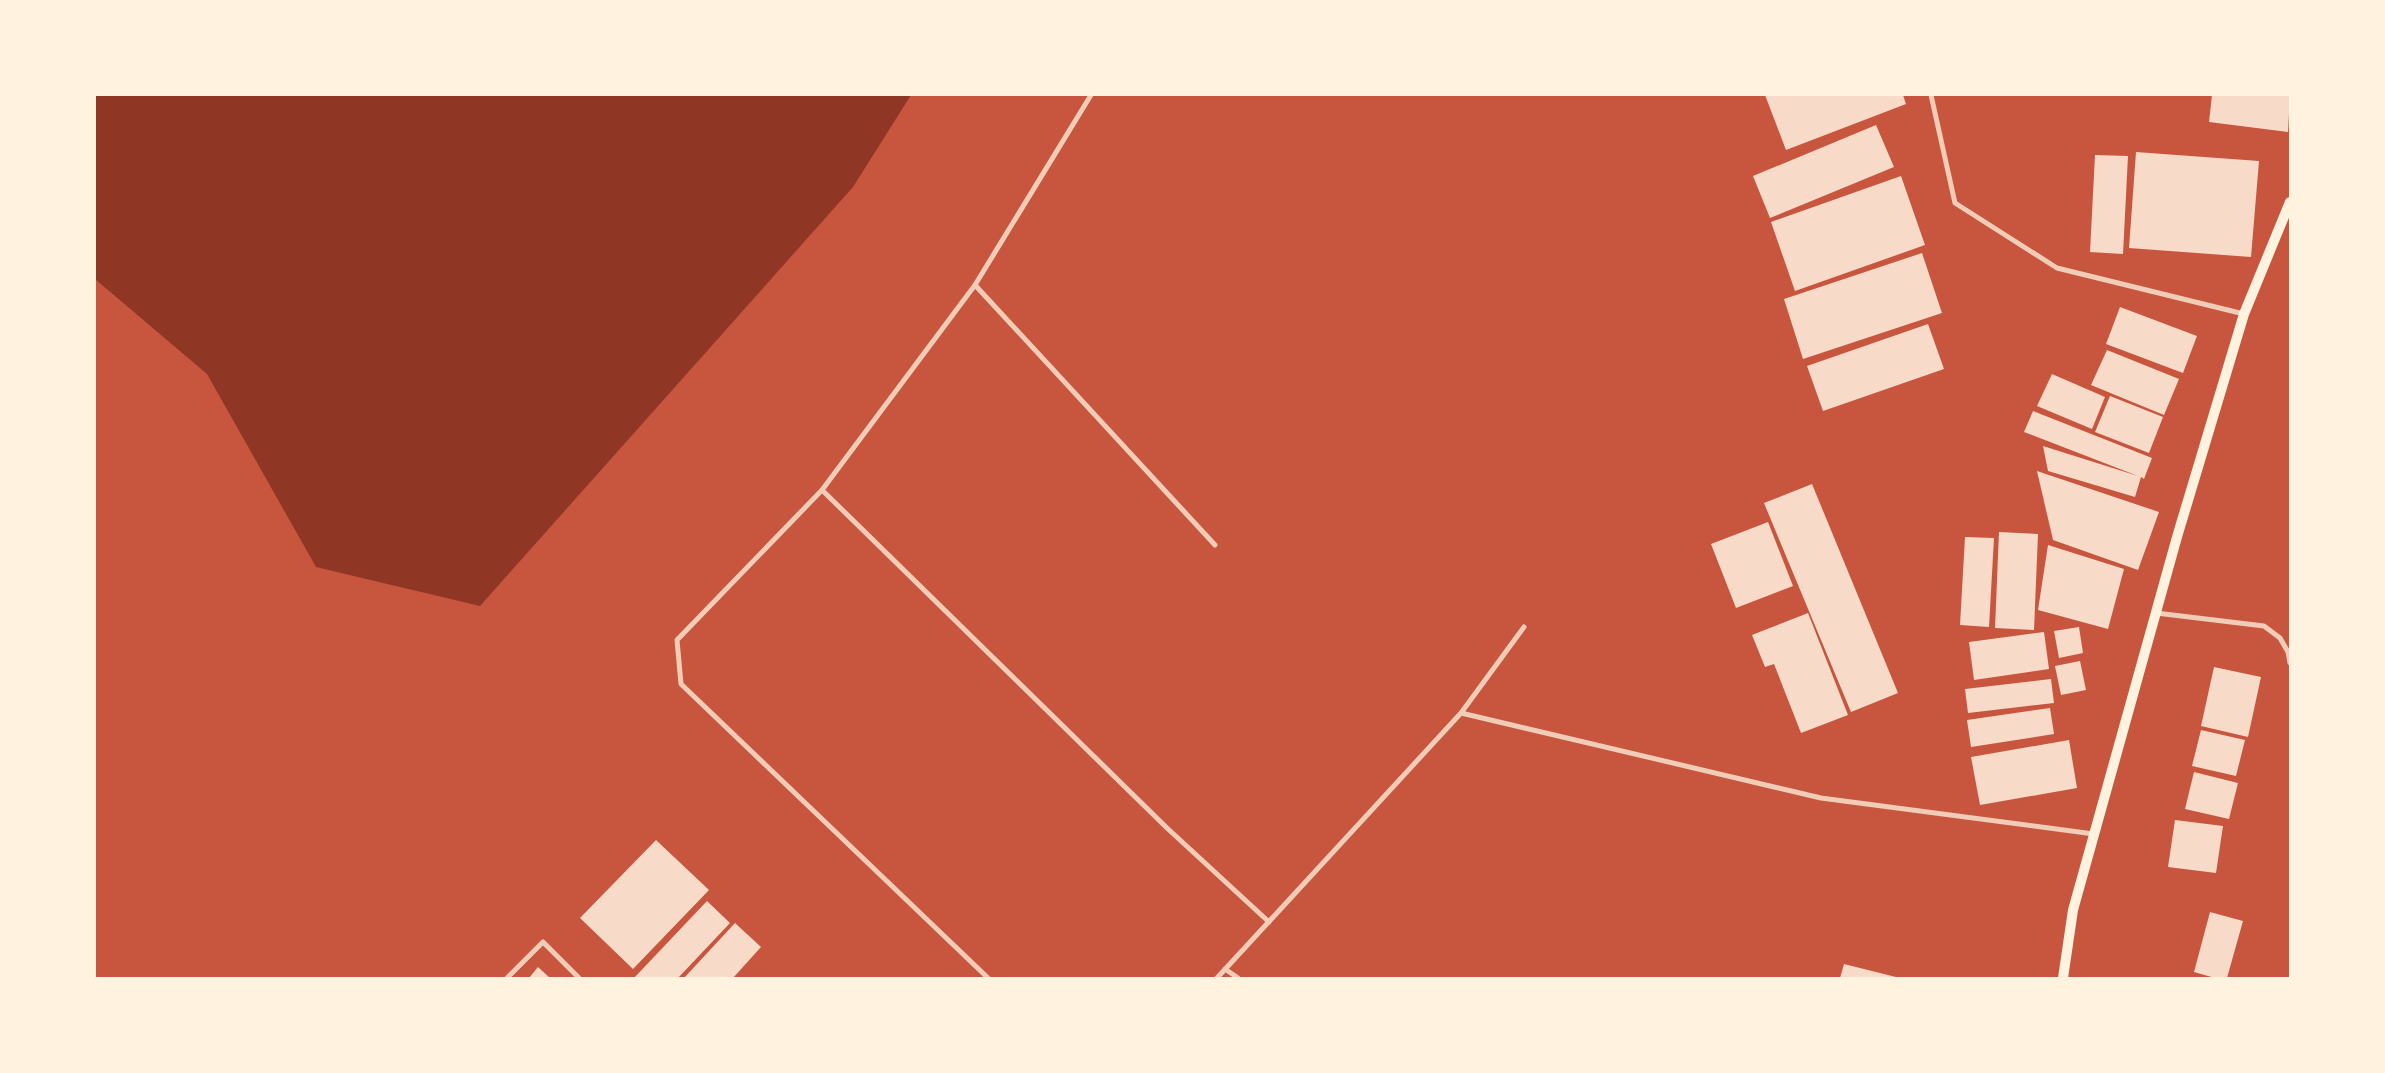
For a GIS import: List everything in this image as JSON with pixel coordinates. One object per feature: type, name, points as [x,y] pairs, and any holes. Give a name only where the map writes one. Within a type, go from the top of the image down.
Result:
[{"type":"main road","points":[[2063,978],[2073,910],[2156,613],[2244,314],[2290,202]]},
{"type":"street","points":[[988,978],[681,684],[677,640],[822,490],[974,285],[1091,95]]},
{"type":"street","points":[[1931,95],[1955,203],[2056,268],[2244,314]]},
{"type":"street","points":[[974,285],[1215,545]]},
{"type":"street","points":[[822,490],[1167,828],[1269,922]]},
{"type":"street","points":[[2156,613],[2264,626],[2280,638],[2288,652],[2290,663]]},
{"type":"street","points":[[1217,978],[1461,713],[1524,628]]},
{"type":"street","points":[[1461,713],[1821,798],[2094,834]]},
{"type":"street","points":[[507,978],[543,942],[580,978]]},
{"type":"street","points":[[1225,969],[1238,978]]},
{"type":"shaded area","points":[[95,95],[911,95],[853,187],[480,606],[316,567],[207,374],[95,279]]},
{"type":"building","points":[[1765,95],[1903,95],[1906,104],[1786,150]]},
{"type":"building","points":[[2212,95],[2290,95],[2288,132],[2209,122]]},
{"type":"building","points":[[1876,125],[1894,167],[1770,218],[1753,176]]},
{"type":"building","points":[[2136,152],[2259,161],[2251,257],[2129,248]]},
{"type":"building","points":[[2095,155],[2128,156],[2123,254],[2090,252]]},
{"type":"building","points":[[1901,176],[1925,245],[1795,291],[1771,222]]},
{"type":"building","points":[[1922,253],[1942,313],[1803,359],[1784,299]]},
{"type":"building","points":[[2120,307],[2197,336],[2183,373],[2106,344]]},
{"type":"building","points":[[1928,324],[1944,369],[1823,411],[1807,366]]},
{"type":"building","points":[[2107,350],[2179,379],[2164,415],[2091,385]]},
{"type":"building","points":[[2052,374],[2105,397],[2092,429],[2037,406]]},
{"type":"building","points":[[2110,396],[2163,417],[2149,453],[2095,432]]},
{"type":"building","points":[[2033,411],[2152,458],[2144,479],[2141,477],[2135,497],[2048,471],[2043,446],[2138,476],[2024,432]]},
{"type":"building","points":[[2037,471],[2159,512],[2138,570],[2053,540]]},
{"type":"building","points":[[1812,484],[1898,693],[1851,712],[1764,503]]},
{"type":"building","points":[[1768,522],[1793,586],[1736,608],[1711,544]]},
{"type":"building","points":[[1999,532],[2038,534],[2034,630],[1995,628]]},
{"type":"building","points":[[1965,537],[1994,538],[1989,627],[1960,625]]},
{"type":"building","points":[[2048,545],[2124,569],[2108,629],[2038,610]]},
{"type":"building","points":[[1808,613],[1848,715],[1801,733],[1774,664],[1765,667],[1752,635]]},
{"type":"building","points":[[2079,627],[2083,653],[2059,658],[2054,631]]},
{"type":"building","points":[[2044,632],[2049,669],[1974,680],[1969,642]]},
{"type":"building","points":[[2080,661],[2086,690],[2061,695],[2055,666]]},
{"type":"building","points":[[2214,667],[2261,677],[2248,737],[2201,726]]},
{"type":"building","points":[[2051,679],[2054,703],[1968,713],[1965,689]]},
{"type":"building","points":[[2050,708],[2054,734],[1971,747],[1967,720]]},
{"type":"building","points":[[2201,730],[2245,740],[2236,776],[2192,766]]},
{"type":"building","points":[[2069,740],[2077,788],[1980,805],[1971,757]]},
{"type":"building","points":[[2194,772],[2238,783],[2229,819],[2185,809]]},
{"type":"building","points":[[2175,820],[2223,826],[2216,873],[2168,867]]},
{"type":"building","points":[[656,840],[709,890],[633,969],[580,918]]},
{"type":"building","points":[[707,901],[730,923],[678,978],[634,978]]},
{"type":"building","points":[[2210,912],[2243,921],[2227,978],[2215,978],[2194,972]]},
{"type":"building","points":[[735,923],[761,947],[733,978],[684,978]]},
{"type":"building","points":[[1844,964],[1896,977],[1896,978],[1840,978]]},
{"type":"building","points":[[538,967],[550,978],[529,978]]}]
